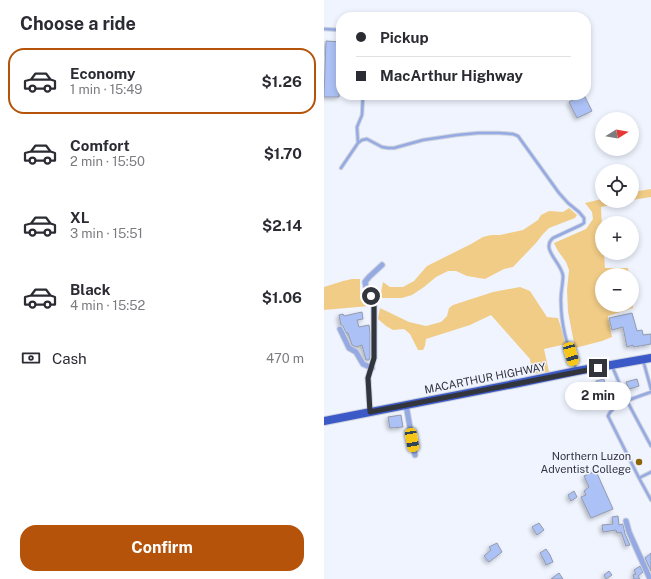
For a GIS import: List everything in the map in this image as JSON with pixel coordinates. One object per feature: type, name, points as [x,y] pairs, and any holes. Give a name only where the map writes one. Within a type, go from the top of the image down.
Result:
[{"type":"highway","name":"MACARTHUR HIGHWAY","points":[[324,421],[577,371],[647,359]]},
{"type":"street","points":[[370,412],[368,378],[374,358],[374,303],[365,282],[382,265]]},
{"type":"street","points":[[340,329],[349,348],[356,352],[363,364],[372,368]]},
{"type":"street","points":[[406,405],[415,455]]},
{"type":"street","points":[[626,521],[629,532],[650,579]]},
{"type":"lane","points":[[324,29],[336,30]]},
{"type":"lane","points":[[358,143],[357,127],[362,115],[363,100]]},
{"type":"lane","points":[[341,168],[358,143],[367,139],[382,147],[394,148],[423,140],[457,135],[498,133],[513,134],[518,136],[559,193],[584,218],[584,223],[582,225],[553,238],[549,241],[548,246],[562,273],[562,315],[568,346],[577,371]]},
{"type":"lane","points":[[647,359],[651,390],[627,401],[609,413],[608,416],[651,500]]},
{"type":"lane","points":[[612,365],[627,401],[651,446]]},
{"type":"lane","points":[[639,478],[651,472]]},
{"type":"shaded area","points":[[651,189],[651,197],[639,199],[639,191]]},
{"type":"shaded area","points":[[595,201],[595,208],[601,208],[601,216],[595,216],[595,260],[604,260],[605,268],[595,268],[595,312],[620,312],[608,316],[612,337],[575,348],[568,312],[567,290],[569,270],[566,262],[554,243],[586,229],[593,219],[592,212],[585,203]]},
{"type":"shaded area","points":[[569,208],[577,215],[575,218],[549,228],[513,267],[504,269],[485,279],[467,276],[456,271],[448,271],[436,277],[412,295],[402,298],[380,298],[383,282],[390,287],[403,287],[414,281],[427,266],[483,237],[523,230],[538,220],[541,215],[549,211],[563,212]]},
{"type":"shaded area","points":[[352,279],[360,279],[360,292],[369,306],[324,310],[324,287]]},
{"type":"shaded area","points":[[520,287],[530,291],[547,317],[558,318],[566,344],[544,349],[549,372],[532,374],[530,359],[491,315],[470,325],[426,339],[423,350],[418,350],[410,334],[404,329],[393,330],[378,319],[380,308],[409,322],[426,326],[441,322],[447,316],[449,308],[453,305],[493,292]]},
{"type":"building","points":[[326,41],[336,42],[336,97],[324,97]]},
{"type":"building","points":[[573,100],[586,100],[592,111],[577,118],[569,102]]},
{"type":"building","points":[[362,312],[363,319],[357,320],[359,327],[369,325],[369,360],[366,360],[362,345],[356,347],[352,345],[348,333],[346,333],[341,325],[339,315],[343,314],[344,316]]},
{"type":"building","points":[[632,313],[637,331],[642,330],[643,335],[651,334],[651,344],[634,347],[633,345],[627,347],[623,327],[612,330],[609,318]]},
{"type":"building","points":[[604,379],[605,385],[616,382],[623,399],[587,405],[584,389],[597,386],[596,381]]},
{"type":"building","points":[[637,379],[639,386],[629,389],[626,382]]},
{"type":"building","points":[[401,415],[403,427],[390,428],[388,417]]},
{"type":"building","points":[[596,471],[613,509],[591,518],[581,497],[586,495],[584,491],[589,487],[584,476]]},
{"type":"building","points":[[574,491],[577,497],[571,501],[568,495]]},
{"type":"building","points":[[618,516],[619,525],[623,524],[625,534],[630,545],[626,546],[621,532],[617,533],[616,530],[603,532],[602,525],[613,524],[612,517]]},
{"type":"building","points":[[539,523],[544,530],[537,535],[532,527]]},
{"type":"building","points":[[497,543],[502,552],[489,562],[484,556],[491,550],[489,547]]},
{"type":"building","points":[[546,549],[553,562],[546,565],[540,553]]},
{"type":"building","points":[[651,553],[651,571],[645,558]]},
{"type":"building","points":[[640,566],[643,572],[638,576],[640,579],[634,579],[633,575],[636,574],[634,570]]},
{"type":"building","points":[[609,571],[612,575],[606,579],[604,575]]},
{"type":"building","points":[[559,573],[563,579],[551,579]]},
{"type":"place","name":"Northern Luzon Adventist College","points":[[639,462]]},
{"type":"route","points":[[371,296],[374,301],[374,358],[368,378],[370,412],[598,368]]}]
